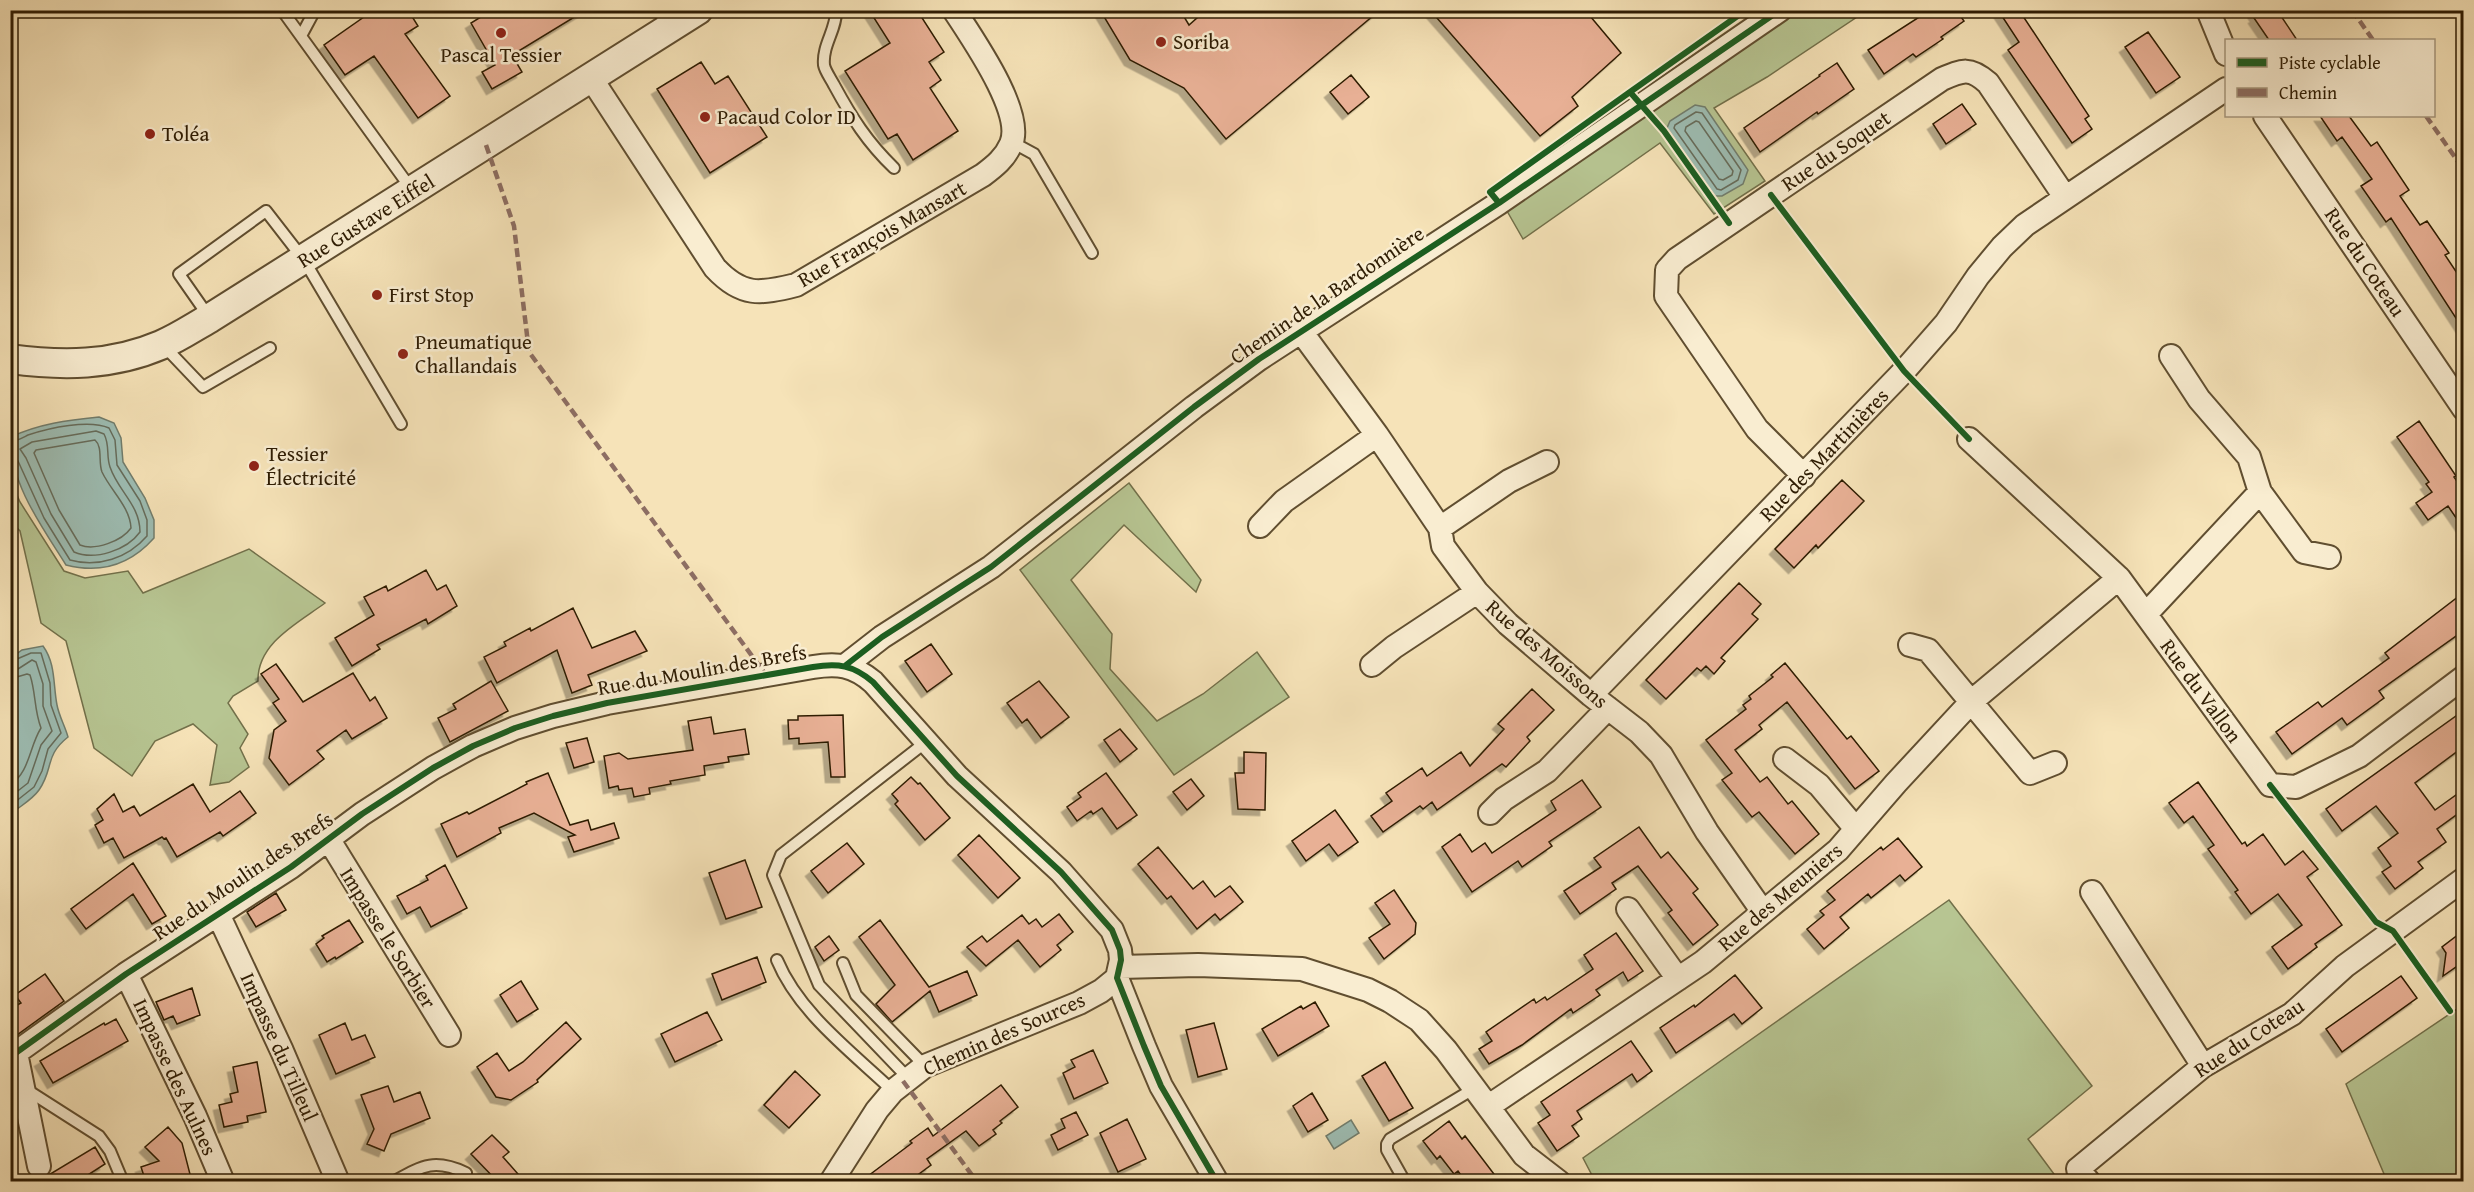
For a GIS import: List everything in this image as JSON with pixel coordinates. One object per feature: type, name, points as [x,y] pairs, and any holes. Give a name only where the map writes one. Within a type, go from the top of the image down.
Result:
[{"type":"street","name":"Rue Gustave Eiffel","points":[[10,358],[52,364],[91,363],[130,357],[163,345],[304,260],[591,78],[663,20],[698,10]]},
{"type":"street","points":[[954,10],[1008,101],[1014,122],[1012,142]]},
{"type":"street","name":"Chemin de la Bardonnière","points":[[846,665],[882,638],[991,567],[1194,407],[1300,330],[1499,203],[1780,10]]},
{"type":"street","points":[[2208,10],[2225,52]]},
{"type":"street","name":"Rue du Soquet","points":[[1804,476],[1757,429],[1666,297],[1667,270],[1677,259],[1942,79],[1961,71],[1977,73],[1989,83],[2065,197]]},
{"type":"street","name":"Rue François Mansart","points":[[591,78],[715,268],[729,283],[747,291],[768,292],[796,285],[983,175],[1002,161],[1012,142]]},
{"type":"street","name":"Rue des Martinières","points":[[1490,813],[1504,800],[1546,771],[1599,701],[1804,476],[1933,339],[2002,247],[2025,225],[2225,90]]},
{"type":"street","name":"Rue du Coteau","points":[[2266,117],[2463,409]]},
{"type":"street","name":"Rue des Moissons","points":[[1300,330],[1377,435],[1440,528],[1443,546],[1477,591],[1508,624],[1639,732],[1661,755],[1707,832],[1763,912]]},
{"type":"street","points":[[2170,356],[2199,399],[2249,457],[2260,492],[2304,552],[2329,556]]},
{"type":"street","points":[[1260,526],[1284,501],[1377,435]]},
{"type":"street","name":"Rue du Vallon","points":[[1969,439],[2120,578],[2270,785],[2296,787],[2359,756],[2463,677]]},
{"type":"street","points":[[1440,528],[1509,481],[1547,462]]},
{"type":"street","points":[[2146,614],[2260,492]]},
{"type":"street","name":"Rue des Meuniers","points":[[1489,1106],[1703,962],[1838,850],[1972,700],[2120,578]]},
{"type":"street","points":[[1372,665],[1394,647],[1477,591]]},
{"type":"street","points":[[1910,645],[1928,650],[1972,700],[2030,773],[2055,762]]},
{"type":"street","points":[[846,665],[860,671],[873,682],[957,776],[1060,872],[1105,920],[1117,940],[1120,950],[1119,973],[1161,1086],[1217,1182]]},
{"type":"street","name":"Rue du Moulin des Brefs","points":[[13,1055],[126,974],[291,867],[362,814],[433,768],[473,746],[515,728],[607,703],[813,667],[846,665]]},
{"type":"street","points":[[1785,759],[1819,785],[1856,829]]},
{"type":"street","name":"Impasse le Sorbier","points":[[328,840],[449,1035]]},
{"type":"street","name":"Rue du Coteau","points":[[2089,1182],[2078,1169],[2203,1066],[2292,1014],[2345,966],[2463,879]]},
{"type":"street","points":[[2092,892],[2203,1066]]},
{"type":"street","points":[[1628,909],[1678,979]]},
{"type":"street","name":"Impasse du Tilleul","points":[[218,914],[282,1051],[338,1182]]},
{"type":"street","points":[[1119,973],[1198,965],[1302,969],[1342,980],[1390,1001],[1419,1020],[1446,1050],[1524,1155],[1559,1182]]},
{"type":"street","name":"Chemin des Sources","points":[[831,1182],[876,1110],[908,1078],[1079,1003],[1101,992],[1119,973]]},
{"type":"street","name":"Impasse des Aulnes","points":[[126,974],[195,1116],[223,1182]]},
{"type":"street","points":[[13,1055],[24,1088],[39,1166]]},
{"type":"lane","points":[[282,10],[413,192]]},
{"type":"lane","points":[[301,36],[315,10]]},
{"type":"lane","points":[[836,10],[837,17],[826,42],[824,66],[857,126],[874,149],[894,168]]},
{"type":"lane","points":[[1012,142],[1034,154],[1092,253]]},
{"type":"lane","points":[[210,318],[178,274],[266,211],[304,260],[401,424]]},
{"type":"lane","points":[[163,345],[203,387],[270,348]]},
{"type":"lane","points":[[908,1078],[819,985],[773,875],[781,855],[926,742]]},
{"type":"lane","points":[[777,960],[794,992],[832,1033],[908,1078]]},
{"type":"lane","points":[[843,963],[856,995],[908,1078]]},
{"type":"lane","points":[[24,1088],[99,1136],[110,1151],[123,1182]]},
{"type":"lane","points":[[1405,1182],[1387,1150],[1390,1139],[1475,1088]]},
{"type":"lane","points":[[393,1182],[432,1164],[449,1165],[466,1173]]},
{"type":"green space","points":[[1798,11],[1866,11],[1767,77],[1714,108],[1765,181],[1714,214],[1660,143],[1523,239],[1507,211]]},
{"type":"green space","points":[[10,479],[20,502],[64,571],[85,578],[128,571],[143,593],[249,549],[325,603],[281,635],[264,656],[259,668],[258,681],[233,696],[228,703],[248,734],[240,748],[249,767],[229,782],[210,785],[217,745],[193,724],[155,741],[132,776],[94,748],[66,641],[41,623],[20,531],[11,522]]},
{"type":"green space","points":[[1129,483],[1201,580],[1196,592],[1124,525],[1071,580],[1112,634],[1110,669],[1157,721],[1203,694],[1257,652],[1289,697],[1174,775],[1020,570]]},
{"type":"green space","points":[[1949,900],[2092,1086],[2028,1139],[2057,1178],[2052,1182],[1595,1181],[1583,1158]]},
{"type":"green space","points":[[2463,1005],[2463,1181],[2387,1181],[2346,1084]]},
{"type":"water","points":[[1695,105],[1705,107],[1748,170],[1743,184],[1722,196],[1715,196],[1667,128],[1670,121]]},
{"type":"water","points":[[99,417],[114,423],[121,438],[123,462],[145,498],[154,520],[154,538],[125,561],[103,568],[79,568],[66,565],[38,521],[16,472],[11,437],[54,423]]},
{"type":"water","points":[[43,646],[50,660],[58,709],[68,737],[55,750],[39,790],[11,814],[11,658],[22,650]]},
{"type":"water","points":[[1351,1120],[1359,1133],[1334,1149],[1326,1136]]},
{"type":"building","points":[[374,10],[408,10],[418,26],[405,34],[450,96],[418,118],[374,56],[345,75],[324,45]]},
{"type":"building","points":[[492,10],[586,10],[512,55],[522,72],[492,89],[482,72],[495,65],[471,23]]},
{"type":"building","points":[[869,10],[917,10],[944,52],[929,62],[941,80],[930,88],[958,131],[913,160],[897,134],[888,139],[845,71],[890,43]]},
{"type":"building","points":[[1100,10],[1180,10],[1189,25],[1206,10],[1380,10],[1226,139],[1184,88],[1130,60]]},
{"type":"building","points":[[1430,10],[1585,10],[1621,53],[1572,97],[1578,106],[1540,136]]},
{"type":"building","points":[[1930,10],[1956,10],[1964,21],[1916,57],[1913,54],[1884,74],[1868,50]]},
{"type":"building","points":[[1998,10],[2019,10],[2089,116],[2085,119],[2092,129],[2072,143],[2008,50],[2019,42]]},
{"type":"building","points":[[2252,10],[2277,10],[2296,39],[2268,39],[2254,18],[2256,17]]},
{"type":"building","points":[[2148,32],[2180,77],[2156,93],[2125,47]]},
{"type":"building","name":"Pacaud Color ID","points":[[701,62],[715,84],[728,76],[767,137],[710,173],[657,89]]},
{"type":"building","points":[[1837,63],[1854,89],[1760,152],[1744,128]]},
{"type":"building","points":[[1351,75],[1369,97],[1348,114],[1330,92]]},
{"type":"building","points":[[1962,104],[1976,124],[1946,144],[1933,124]]},
{"type":"building","points":[[2321,117],[2350,117],[2371,146],[2377,142],[2409,190],[2400,196],[2420,225],[2427,221],[2449,253],[2445,255],[2463,282],[2463,329],[2391,218],[2386,222],[2361,186],[2372,179],[2342,137],[2337,141]]},
{"type":"building","points":[[2419,421],[2456,476],[2454,477],[2459,484],[2457,485],[2463,494],[2463,528],[2448,506],[2428,520],[2416,503],[2432,492],[2426,484],[2429,482],[2397,437]]},
{"type":"building","points":[[1842,480],[1864,501],[1818,548],[1816,545],[1794,568],[1775,549]]},
{"type":"building","points":[[426,570],[437,590],[446,585],[457,606],[428,624],[426,619],[377,645],[380,649],[352,666],[335,638],[374,615],[364,597],[386,586],[388,591]]},
{"type":"building","points":[[1739,583],[1761,604],[1752,614],[1758,619],[1721,658],[1725,661],[1714,674],[1706,666],[1701,671],[1697,668],[1666,699],[1646,680]]},
{"type":"building","points":[[2463,593],[2463,631],[2379,691],[2384,698],[2347,725],[2342,718],[2292,754],[2276,732],[2318,702],[2322,707],[2389,658],[2385,653]]},
{"type":"building","points":[[573,608],[592,648],[635,631],[647,651],[588,675],[592,685],[572,693],[557,650],[497,683],[484,657],[506,646],[504,642],[530,628],[531,631]]},
{"type":"building","points":[[931,644],[952,674],[927,692],[905,661]]},
{"type":"building","points":[[1785,663],[1847,739],[1851,736],[1879,771],[1855,789],[1787,702],[1759,725],[1762,729],[1735,750],[1760,782],[1767,777],[1788,804],[1792,801],[1819,834],[1795,854],[1759,812],[1752,817],[1722,780],[1732,773],[1706,740],[1746,709],[1743,705],[1751,699],[1749,696],[1773,677],[1771,675]]},
{"type":"building","points":[[276,664],[303,702],[353,673],[370,701],[375,697],[387,718],[352,739],[346,730],[317,751],[324,759],[289,785],[269,758],[274,730],[286,721],[273,703],[279,699],[261,674]]},
{"type":"building","points":[[491,681],[508,711],[450,742],[438,718],[456,709],[453,704]]},
{"type":"building","points":[[1039,681],[1069,717],[1041,738],[1027,719],[1022,723],[1007,703]]},
{"type":"building","points":[[1532,689],[1554,710],[1527,737],[1530,741],[1506,767],[1502,764],[1437,810],[1432,802],[1423,809],[1420,806],[1383,832],[1371,816],[1392,801],[1386,793],[1422,768],[1427,776],[1461,752],[1470,766],[1504,729],[1498,724]]},
{"type":"building","points":[[2463,711],[2463,747],[2415,783],[2435,810],[2463,790],[2463,810],[2437,829],[2446,842],[2418,862],[2423,868],[2395,889],[2382,872],[2391,866],[2378,848],[2398,833],[2376,806],[2342,831],[2326,809]]},
{"type":"building","points":[[843,715],[845,777],[831,777],[828,742],[799,744],[799,738],[789,739],[788,720],[798,720],[798,716]]},
{"type":"building","points":[[711,717],[714,734],[745,729],[749,754],[728,757],[729,762],[704,766],[705,775],[670,781],[671,784],[649,788],[650,794],[634,797],[632,788],[619,790],[618,786],[609,788],[604,756],[619,753],[628,759],[693,750],[688,721]]},
{"type":"building","points":[[1120,729],[1137,749],[1120,762],[1104,740]]},
{"type":"building","points":[[587,738],[594,762],[574,768],[566,743]]},
{"type":"building","points":[[1244,752],[1266,753],[1265,810],[1238,809],[1235,773],[1244,773]]},
{"type":"building","points":[[548,773],[570,825],[588,820],[591,830],[614,823],[619,838],[574,852],[568,837],[575,835],[534,813],[499,828],[501,833],[457,857],[441,824],[467,812],[469,814],[527,784],[526,782]]},
{"type":"building","points":[[1106,773],[1137,815],[1117,829],[1102,808],[1093,814],[1091,811],[1077,821],[1067,807],[1081,797],[1078,793]]},
{"type":"building","points":[[911,777],[918,784],[920,783],[950,818],[925,840],[895,804],[898,801],[892,794]]},
{"type":"building","points":[[1191,779],[1204,796],[1187,810],[1173,792]]},
{"type":"building","points":[[1582,780],[1601,807],[1549,842],[1552,846],[1522,867],[1518,861],[1472,892],[1442,847],[1460,834],[1472,852],[1485,843],[1492,853],[1556,810],[1551,801]]},
{"type":"building","points":[[2198,782],[2242,844],[2245,842],[2247,846],[2263,834],[2285,865],[2303,851],[2318,869],[2307,877],[2342,925],[2315,944],[2317,947],[2288,969],[2272,947],[2302,925],[2278,894],[2251,914],[2235,892],[2238,890],[2208,849],[2214,845],[2193,816],[2184,823],[2169,803]]},
{"type":"building","points":[[193,784],[210,812],[240,791],[256,813],[223,836],[220,832],[177,857],[166,838],[162,837],[124,858],[113,838],[104,843],[95,825],[103,820],[97,809],[114,794],[123,812],[134,806],[140,816]]},
{"type":"building","points":[[1335,810],[1358,842],[1338,856],[1329,844],[1306,861],[1292,841]]},
{"type":"building","points":[[1639,827],[1661,858],[1668,852],[1698,889],[1693,893],[1718,925],[1693,945],[1668,913],[1672,910],[1638,866],[1612,883],[1616,889],[1580,914],[1564,891],[1601,867],[1594,858]]},
{"type":"building","points":[[979,835],[1020,878],[998,898],[958,855]]},
{"type":"building","points":[[1898,838],[1922,867],[1905,881],[1900,875],[1871,898],[1868,894],[1840,917],[1849,928],[1824,949],[1807,929],[1824,915],[1820,911],[1835,900],[1827,891],[1881,847],[1883,850]]},
{"type":"building","points":[[847,843],[864,864],[828,893],[811,871]]},
{"type":"building","points":[[1158,847],[1193,889],[1203,881],[1215,897],[1230,886],[1243,902],[1220,920],[1215,914],[1197,929],[1171,896],[1167,899],[1138,864]]},
{"type":"building","points":[[745,860],[762,907],[726,919],[709,873]]},
{"type":"building","points":[[133,863],[166,916],[152,924],[133,894],[86,929],[71,909]]},
{"type":"building","points":[[445,865],[467,908],[431,927],[420,907],[407,914],[397,896],[428,880],[426,876]]},
{"type":"building","points":[[1394,890],[1416,923],[1415,934],[1384,959],[1369,938],[1390,924],[1375,903]]},
{"type":"building","points":[[276,893],[286,910],[256,927],[247,912]]},
{"type":"building","points":[[1059,914],[1073,932],[1057,945],[1061,950],[1040,967],[1018,940],[986,966],[967,947],[982,936],[987,942],[1022,915],[1029,924],[1036,919],[1042,927]]},
{"type":"building","points":[[349,920],[363,942],[327,962],[316,944],[324,938],[322,936]]},
{"type":"building","points":[[880,920],[929,987],[967,971],[977,995],[939,1012],[930,991],[892,1022],[876,1004],[895,985],[859,937]]},
{"type":"building","points":[[2463,931],[2463,962],[2443,976],[2446,953],[2442,947]]},
{"type":"building","points":[[1616,933],[1643,971],[1628,981],[1623,972],[1596,990],[1600,995],[1573,1013],[1571,1009],[1522,1045],[1489,1064],[1479,1049],[1492,1041],[1486,1032],[1534,999],[1536,1003],[1545,997],[1547,1000],[1593,969],[1584,955]]},
{"type":"building","points":[[829,936],[839,950],[824,961],[815,947]]},
{"type":"building","points":[[757,957],[766,982],[722,1000],[712,974]]},
{"type":"building","points":[[45,974],[64,1001],[10,1040],[10,1009],[21,1003],[15,995]]},
{"type":"building","points":[[1735,975],[1762,1008],[1742,1024],[1734,1014],[1676,1053],[1660,1028],[1694,1005],[1695,1007]]},
{"type":"building","points":[[2401,976],[2417,998],[2342,1052],[2326,1029]]},
{"type":"building","points":[[521,981],[538,1009],[517,1022],[500,995]]},
{"type":"building","points":[[192,988],[200,1015],[177,1024],[173,1016],[164,1020],[156,1002]]},
{"type":"building","points":[[1315,1002],[1329,1026],[1278,1056],[1262,1029],[1301,1006],[1303,1009]]},
{"type":"building","points":[[707,1012],[722,1040],[675,1062],[661,1034]]},
{"type":"building","points":[[116,1019],[128,1041],[53,1083],[40,1061],[104,1023],[105,1025]]},
{"type":"building","points":[[566,1022],[581,1039],[537,1080],[538,1082],[511,1100],[496,1097],[477,1067],[497,1053],[509,1071],[523,1062]]},
{"type":"building","points":[[345,1023],[352,1040],[365,1035],[375,1057],[336,1074],[319,1035]]},
{"type":"building","points":[[1214,1023],[1227,1069],[1198,1077],[1186,1030]]},
{"type":"building","points":[[1631,1041],[1652,1071],[1637,1082],[1632,1074],[1577,1111],[1582,1119],[1572,1126],[1579,1136],[1557,1151],[1538,1123],[1550,1115],[1541,1102]]},
{"type":"building","points":[[1093,1050],[1108,1083],[1074,1099],[1063,1073],[1075,1067],[1071,1060]]},
{"type":"building","points":[[257,1062],[266,1112],[247,1116],[248,1122],[224,1127],[219,1105],[232,1102],[230,1094],[238,1092],[233,1067]]},
{"type":"building","points":[[1385,1062],[1413,1108],[1389,1121],[1362,1076]]},
{"type":"building","points":[[795,1071],[820,1095],[789,1128],[764,1105]]},
{"type":"building","points":[[1001,1085],[1018,1107],[1000,1121],[1002,1123],[993,1130],[996,1134],[979,1146],[966,1131],[927,1159],[931,1165],[908,1182],[860,1182],[928,1128],[933,1136]]},
{"type":"building","points":[[388,1086],[394,1102],[420,1092],[430,1118],[391,1134],[384,1151],[367,1144],[374,1129],[361,1095]]},
{"type":"building","points":[[1312,1093],[1328,1120],[1308,1132],[1293,1106]]},
{"type":"building","points":[[1076,1112],[1088,1135],[1058,1150],[1051,1135],[1065,1128],[1061,1119]]},
{"type":"building","points":[[1127,1119],[1146,1159],[1118,1172],[1100,1133]]},
{"type":"building","points":[[1449,1121],[1462,1139],[1465,1136],[1500,1182],[1466,1182],[1458,1171],[1454,1174],[1440,1156],[1437,1159],[1423,1141]]},
{"type":"building","points":[[168,1127],[182,1143],[192,1182],[146,1182],[141,1167],[159,1161],[145,1147]]},
{"type":"building","points":[[492,1135],[509,1152],[503,1157],[525,1182],[498,1182],[471,1154]]},
{"type":"building","points":[[95,1147],[105,1164],[77,1182],[37,1182]]},
{"type":"marked path","points":[[2352,10],[2372,39]]},
{"type":"marked path","points":[[2427,117],[2464,170]]},
{"type":"marked path","points":[[486,145],[514,226],[529,352],[766,675]]},
{"type":"marked path","points":[[903,1081],[977,1182]]},
{"type":"cycle path","points":[[1630,92],[1746,10]]},
{"type":"cycle path","points":[[846,665],[882,637],[991,567],[1194,407],[1259,359],[1499,203],[1780,10]]},
{"type":"cycle path","points":[[1499,203],[1490,192],[1630,92],[1664,131],[1729,223]]},
{"type":"cycle path","points":[[1771,195],[1904,371],[1969,439]]},
{"type":"cycle path","points":[[10,1057],[126,974],[291,867],[362,814],[433,768],[473,746],[515,728],[607,703],[830,665],[852,669],[873,682],[957,776],[1061,872],[1112,930],[1120,950],[1121,960],[1117,978],[1144,1046],[1161,1086],[1217,1182]]},
{"type":"cycle path","points":[[2270,785],[2376,922],[2393,931],[2450,1011]]},
{"type":"place","name":"Pascal Tessier","points":[[501,33]]},
{"type":"place","name":"Soriba","points":[[1161,42]]},
{"type":"place","name":"Pacaud Color ID","points":[[705,117]]},
{"type":"place","name":"Toléa","points":[[150,134]]},
{"type":"place","name":"First Stop","points":[[377,295]]},
{"type":"place","name":"Pneumatique Challandais","points":[[403,354]]},
{"type":"place","name":"Tessier Électricité","points":[[254,466]]}]
